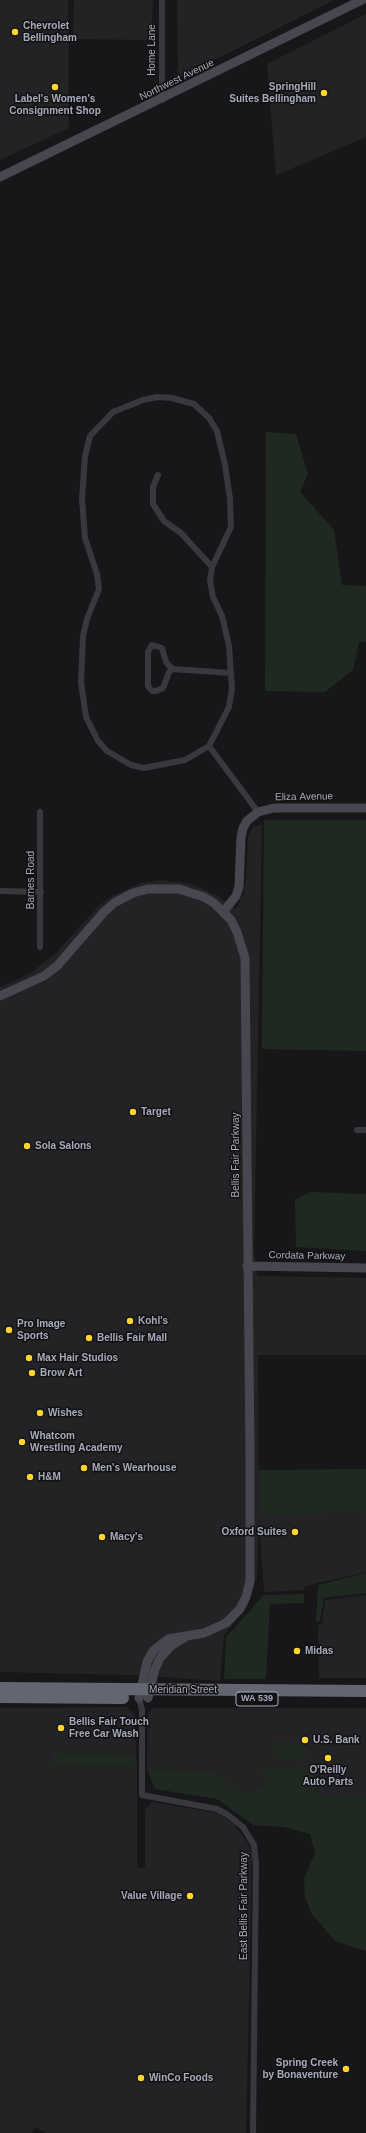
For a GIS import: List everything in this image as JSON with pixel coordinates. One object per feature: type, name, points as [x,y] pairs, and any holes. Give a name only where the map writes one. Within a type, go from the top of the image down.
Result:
[{"type":"highway","name":"Meridian Street","points":[[0,1688],[240,1699],[366,1699]]},
{"type":"highway","points":[[0,1692],[7,1692],[16,1688]]},
{"type":"highway","points":[[240,1699],[254,1695],[304,1695],[311,1691]]},
{"type":"highway","name":"Meridian Street","points":[[0,1697],[366,1691]]},
{"type":"street","name":"Home Lane","points":[[162,0],[162,100]]},
{"type":"street","name":"Northwest Avenue","points":[[0,177],[162,100],[362,0]]},
{"type":"street","points":[[158,397],[172,398],[194,404],[209,418],[217,431],[225,464],[231,527],[212,567],[210,581],[213,597],[223,622],[229,646],[231,673],[232,688],[229,707],[209,746],[185,760],[164,766],[144,768],[118,759],[107,751],[98,741],[86,716],[81,682],[83,636],[87,618],[98,589],[97,574],[88,550],[83,520],[82,499],[85,456],[90,436],[112,412],[143,400],[158,397]]},
{"type":"street","points":[[158,475],[153,487],[153,504],[164,521],[181,533],[212,567]]},
{"type":"street","points":[[172,669],[168,672],[160,691],[152,691],[150,689],[148,652],[152,645],[162,648],[166,662],[172,669],[231,673]]},
{"type":"street","points":[[209,746],[258,812],[247,821],[243,828],[241,837],[240,887],[236,896],[224,911]]},
{"type":"street","name":"Eliza Avenue","points":[[258,812],[274,808],[366,808]]},
{"type":"street","name":"Barnes Road","points":[[40,812],[40,947]]},
{"type":"street","name":"Bellis Fair Parkway","points":[[0,996],[51,972],[104,912],[114,903],[133,893],[148,888],[179,889],[204,897],[224,911],[231,920],[241,944],[246,977],[250,1581],[246,1597],[240,1609],[226,1623],[215,1629],[187,1636],[171,1646],[160,1658],[144,1694],[142,1710]]},
{"type":"street","points":[[0,891],[41,892]]},
{"type":"street","points":[[357,1130],[366,1130]]},
{"type":"street","name":"Cordata Parkway","points":[[247,1266],[366,1268]]},
{"type":"street","points":[[142,1710],[144,1694]]},
{"type":"street","name":"East Bellis Fair Parkway","points":[[142,1710],[142,1795],[217,1809],[236,1821],[249,1835],[254,1845],[256,1872],[253,2133]]},
{"type":"shaded area","points":[[0,0],[68,0],[69,128],[0,160]]},
{"type":"shaded area","points":[[74,0],[153,0],[151,40],[73,39]]},
{"type":"shaded area","points":[[177,0],[334,0],[178,78]]},
{"type":"shaded area","points":[[366,14],[366,137],[276,175],[267,64]]},
{"type":"shaded area","points":[[266,432],[296,434],[308,474],[300,492],[334,530],[342,585],[366,586],[366,642],[359,642],[353,670],[325,692],[265,691]]},
{"type":"shaded area","points":[[264,820],[366,820],[366,1051],[262,1049]]},
{"type":"shaded area","name":"Bellis Fair Mall","points":[[262,824],[254,1250],[257,1276],[366,1278],[366,1355],[258,1355],[259,1515],[366,1513],[366,1572],[305,1586],[304,1590],[264,1592],[259,1521],[257,1577],[247,1606],[224,1635],[220,1681],[131,1675],[0,1672],[0,987],[28,975],[55,954],[100,905],[112,896],[138,884],[161,880],[192,884],[218,896],[236,909],[243,895],[246,881],[248,836],[253,827]]},
{"type":"shaded area","points":[[310,1192],[366,1194],[366,1251],[296,1247],[295,1200]]},
{"type":"shaded area","points":[[366,1469],[366,1513],[259,1515],[259,1470]]},
{"type":"shaded area","points":[[366,1573],[366,1593],[324,1598],[320,1621],[316,1621],[318,1585]]},
{"type":"shaded area","points":[[304,1594],[304,1603],[270,1604],[266,1679],[224,1679],[226,1637],[264,1595]]},
{"type":"shaded area","points":[[366,1595],[366,1678],[319,1678],[318,1626],[322,1623],[325,1600]]},
{"type":"shaded area","points":[[127,1707],[132,1711],[135,1717],[136,1754],[52,1753],[52,1766],[137,1767],[137,1868],[145,1868],[145,1810],[152,1802],[217,1813],[234,1824],[248,1843],[252,1854],[246,2133],[47,2133],[35,2127],[32,2133],[0,2133],[0,1708]]},
{"type":"shaded area","points":[[153,1708],[366,1708],[366,1798],[315,1797],[315,1768],[264,1785],[244,1794],[212,1771],[147,1769],[148,1713]]},
{"type":"shaded area","points":[[273,1742],[300,1742],[300,1745],[306,1746],[306,1754],[299,1761],[277,1757],[273,1750]]},
{"type":"shaded area","points":[[52,1753],[136,1754],[137,1767],[52,1766]]},
{"type":"shaded area","points":[[263,1768],[315,1768],[315,1797],[366,1798],[366,1951],[335,1941],[312,1914],[305,1898],[304,1879],[315,1853],[310,1834],[284,1827],[253,1825],[217,1799],[155,1789],[147,1769],[212,1771],[244,1794],[264,1785]]},
{"type":"place","name":"Chevrolet Bellingham","points":[[15,32]]},
{"type":"place","name":"Label's Women's Consignment Shop","points":[[55,87]]},
{"type":"place","name":"SpringHill Suites Bellingham","points":[[324,93]]},
{"type":"place","name":"Target","points":[[133,1112]]},
{"type":"place","name":"Sola Salons","points":[[27,1146]]},
{"type":"place","name":"Kohl's","points":[[130,1321]]},
{"type":"place","name":"Pro Image Sports","points":[[9,1330]]},
{"type":"place","name":"Bellis Fair Mall","points":[[89,1338]]},
{"type":"place","name":"Max Hair Studios","points":[[29,1358]]},
{"type":"place","name":"Brow Art","points":[[32,1373]]},
{"type":"place","name":"Wishes","points":[[40,1413]]},
{"type":"place","name":"Whatcom Wrestling Academy","points":[[22,1442]]},
{"type":"place","name":"Men's Wearhouse","points":[[84,1468]]},
{"type":"place","name":"H&M","points":[[30,1477]]},
{"type":"place","name":"Oxford Suites","points":[[295,1532]]},
{"type":"place","name":"Macy's","points":[[102,1537]]},
{"type":"place","name":"Midas","points":[[297,1651]]},
{"type":"place","name":"Bellis Fair Touch Free Car Wash","points":[[61,1728]]},
{"type":"place","name":"U.S. Bank","points":[[305,1740]]},
{"type":"place","name":"O'Reilly Auto Parts","points":[[328,1758]]},
{"type":"place","name":"Value Village","points":[[190,1896]]},
{"type":"place","name":"Spring Creek by Bonaventure","points":[[346,2069]]},
{"type":"place","name":"WinCo Foods","points":[[141,2078]]}]
